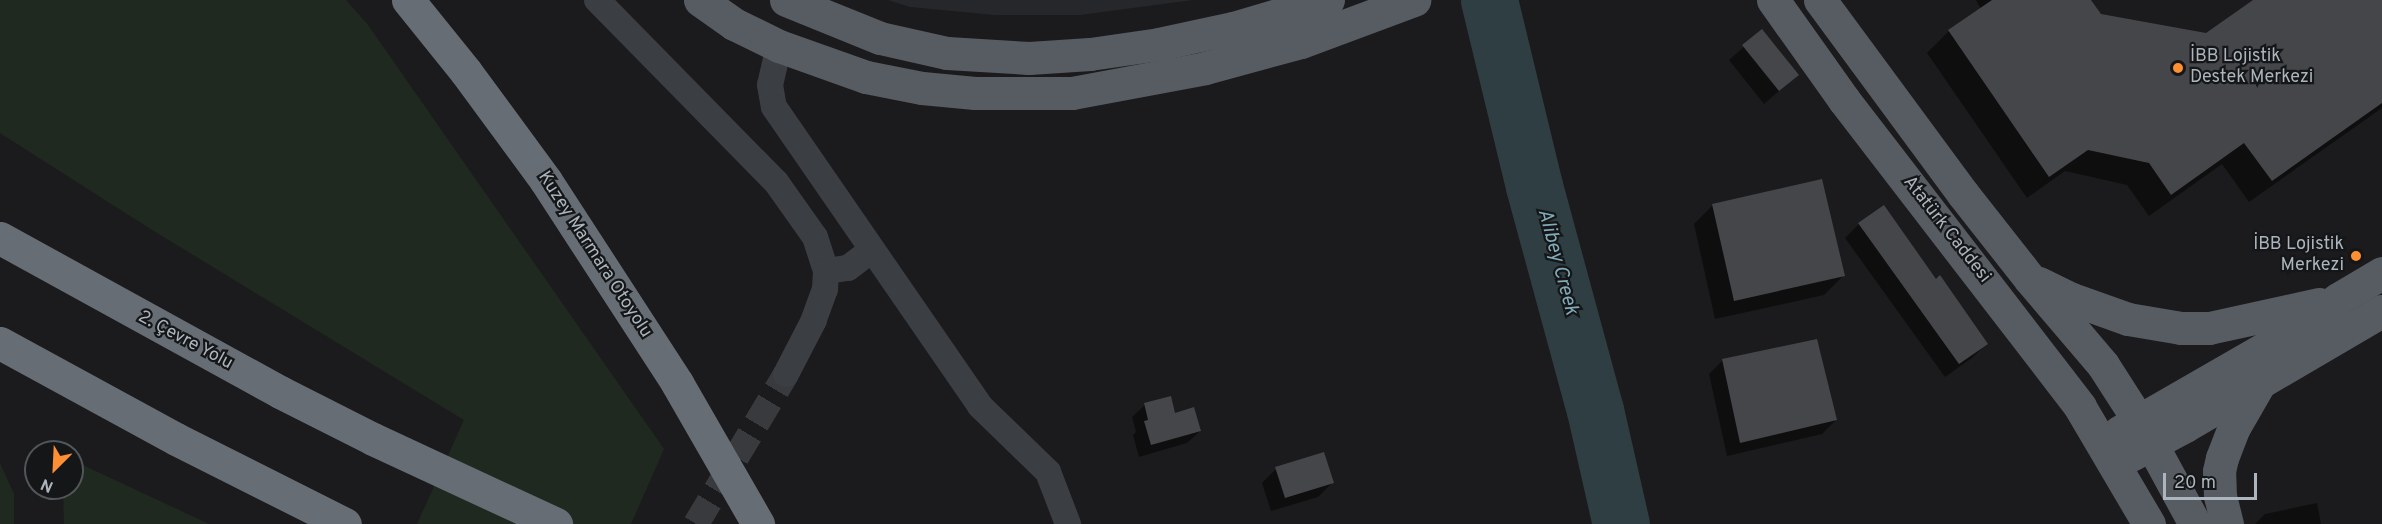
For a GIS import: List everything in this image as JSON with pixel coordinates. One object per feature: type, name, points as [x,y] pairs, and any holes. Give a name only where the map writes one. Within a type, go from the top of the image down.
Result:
[{"type":"highway","name":"Kuzey Marmara Otoyolu","points":[[408,0],[466,72],[546,181],[677,382],[758,524]]},
{"type":"highway","name":"2. Çevre Yolu","points":[[0,238],[184,342],[373,439],[556,524]]},
{"type":"highway","points":[[0,343],[176,440],[338,521]]},
{"type":"main road","points":[[700,0],[734,24],[779,46],[866,77],[922,88],[975,93],[1072,93],[1205,68],[1301,42],[1410,2]]},
{"type":"main road","points":[[786,0],[880,38],[947,53],[1029,58],[1090,54],[1159,44],[1233,28],[1328,0]]},
{"type":"main road","name":"Atatürk Caddesi","points":[[1773,0],[1845,100],[2080,407],[2149,524]]},
{"type":"main road","name":"Atatürk Caddesi","points":[[1820,0],[1942,166],[2029,278],[2103,365],[2145,432],[2195,524]]},
{"type":"main road","points":[[2108,453],[2145,432],[2338,299],[2382,273]]},
{"type":"main road","points":[[2029,278],[2106,312],[2151,324],[2181,328],[2209,328],[2338,299]]},
{"type":"main road","points":[[2145,432],[2261,380],[2382,311]]},
{"type":"main road","points":[[2227,524],[2220,496],[2219,471],[2222,458],[2233,429],[2261,380]]},
{"type":"street","points":[[597,0],[776,182],[815,237],[826,271],[825,289],[814,320],[786,374]]},
{"type":"street","points":[[779,46],[770,86],[774,107],[981,406],[1048,472],[1068,524]]},
{"type":"street","points":[[826,271],[848,268],[872,250]]},
{"type":"shaded area","points":[[0,0],[346,0],[368,25],[664,449],[631,524],[417,524],[464,420],[149,228],[0,133]]},
{"type":"shaded area","points":[[888,0],[1193,0],[1080,15],[995,15],[910,7]]},
{"type":"shaded area","points":[[0,463],[14,494],[14,524],[0,524]]},
{"type":"shaded area","points":[[84,466],[209,524],[64,524],[63,500],[84,500]]},
{"type":"building","name":"İBB Lojistik Destek Merkezi","points":[[1992,0],[2091,0],[2101,14],[2206,33],[2253,0],[2382,0],[2382,103],[2272,181],[2244,143],[2171,195],[2149,163],[2088,150],[2049,177],[1948,30]]},
{"type":"building","points":[[1762,29],[1799,75],[1779,91],[1742,45]]},
{"type":"building","points":[[1822,179],[1845,276],[1734,301],[1712,204]]},
{"type":"building","points":[[1884,205],[1936,279],[1940,275],[1988,344],[1959,364],[1858,223]]},
{"type":"building","points":[[1817,339],[1837,420],[1740,443],[1722,359]]},
{"type":"building","points":[[1171,396],[1175,413],[1194,407],[1201,431],[1151,445],[1144,421],[1148,420],[1144,403]]},
{"type":"building","points":[[1324,452],[1334,483],[1285,498],[1275,467]]},
{"type":"waterway","name":"Alibey Creek","points":[[1489,0],[1534,186],[1595,410],[1621,524]]},
{"type":"tunnel","points":[[696,524],[786,374]]},
{"type":"place","name":"İBB Lojistik Destek Merkezi","points":[[2178,68]]},
{"type":"place","name":"İBB Lojistik Merkezi","points":[[2356,256]]}]
